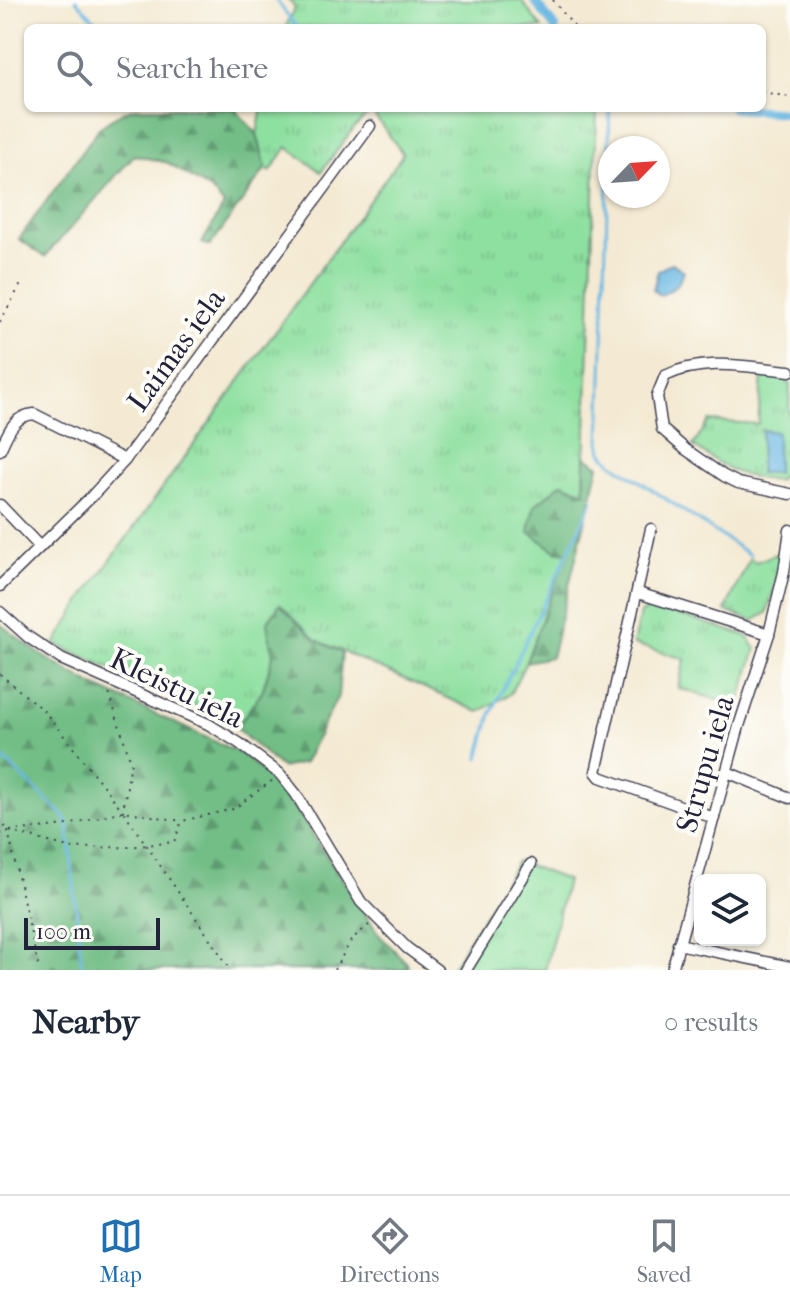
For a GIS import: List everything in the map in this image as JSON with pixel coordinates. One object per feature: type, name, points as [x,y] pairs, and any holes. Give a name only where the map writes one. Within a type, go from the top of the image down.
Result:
[{"type":"street","name":"Laimas iela","points":[[0,586],[125,460],[370,126]]},
{"type":"street","points":[[790,371],[722,364],[686,366],[665,376],[657,396],[662,429],[685,449],[738,483],[790,494]]},
{"type":"street","points":[[0,450],[13,424],[20,417],[34,414],[125,460]]},
{"type":"street","points":[[0,505],[40,547]]},
{"type":"street","points":[[651,529],[596,772],[600,777],[714,818]]},
{"type":"street","name":"Strupu iela","points":[[672,970],[727,772],[786,586],[790,530]]},
{"type":"street","points":[[638,593],[769,634]]},
{"type":"street","name":"Kleistu iela","points":[[0,612],[44,649],[216,728],[280,774],[296,794],[347,883],[376,918],[407,948],[437,970]]},
{"type":"street","points":[[727,772],[790,798]]},
{"type":"street","points":[[466,970],[531,864]]},
{"type":"street","points":[[678,944],[789,968]]},
{"type":"path","points":[[553,0],[572,24]]},
{"type":"path","points":[[766,93],[790,97]]},
{"type":"path","points":[[0,322],[21,284]]},
{"type":"path","points":[[0,674],[45,712],[123,811],[231,970]]},
{"type":"path","points":[[108,680],[109,696],[131,762],[123,811]]},
{"type":"path","points":[[0,834],[68,825],[123,811],[182,821],[233,809],[280,774]]},
{"type":"path","points":[[0,819],[8,831],[39,970]]},
{"type":"path","points":[[8,831],[72,848],[147,844],[174,842],[182,821]]},
{"type":"path","points":[[334,970],[352,939],[376,918]]},
{"type":"green space","points":[[289,0],[521,0],[539,24],[287,24],[295,8]]},
{"type":"green space","points":[[238,112],[257,134],[266,168],[210,246],[202,243],[224,205],[212,191],[168,163],[134,155],[45,257],[19,239],[99,128],[121,113]]},
{"type":"green space","points":[[261,112],[370,112],[321,172],[287,147],[270,172],[266,168],[257,134]]},
{"type":"green space","points":[[372,112],[597,112],[584,492],[568,551],[526,662],[510,694],[479,712],[316,640],[280,604],[267,623],[273,656],[262,692],[236,728],[174,696],[55,644],[84,597],[403,154]]},
{"type":"green space","points":[[762,376],[782,377],[790,385],[787,471],[777,481],[732,470],[693,446],[709,421],[758,424]]},
{"type":"green space","points":[[585,456],[599,466],[551,657],[526,662],[567,552],[556,551],[529,532],[534,506],[562,483],[584,492]]},
{"type":"green space","points":[[781,552],[780,569],[767,613],[753,621],[725,611],[750,558],[756,562]]},
{"type":"green space","points":[[280,604],[316,640],[342,652],[338,696],[304,763],[281,768],[236,728],[262,692],[273,656],[267,623]]},
{"type":"green space","points":[[654,607],[747,636],[756,649],[738,706],[678,688],[685,659],[633,644],[640,613]]},
{"type":"green space","points":[[0,624],[41,655],[94,686],[240,753],[281,787],[380,936],[407,963],[409,970],[0,970]]},
{"type":"green space","points":[[517,861],[567,880],[545,970],[456,970],[452,967]]},
{"type":"water","points":[[672,263],[684,271],[675,286],[660,295],[653,290],[658,271]]},
{"type":"water","points":[[762,430],[777,432],[777,473],[759,473]]},
{"type":"waterway","points":[[76,0],[98,24]]},
{"type":"waterway","points":[[276,0],[294,24]]},
{"type":"waterway","points":[[534,0],[552,24]]},
{"type":"waterway","points":[[766,111],[790,113]]},
{"type":"waterway","points":[[610,112],[600,444],[603,454],[750,555]]},
{"type":"waterway","points":[[479,758],[491,714],[593,500]]},
{"type":"waterway","points":[[0,756],[64,816],[68,825],[82,970]]}]
